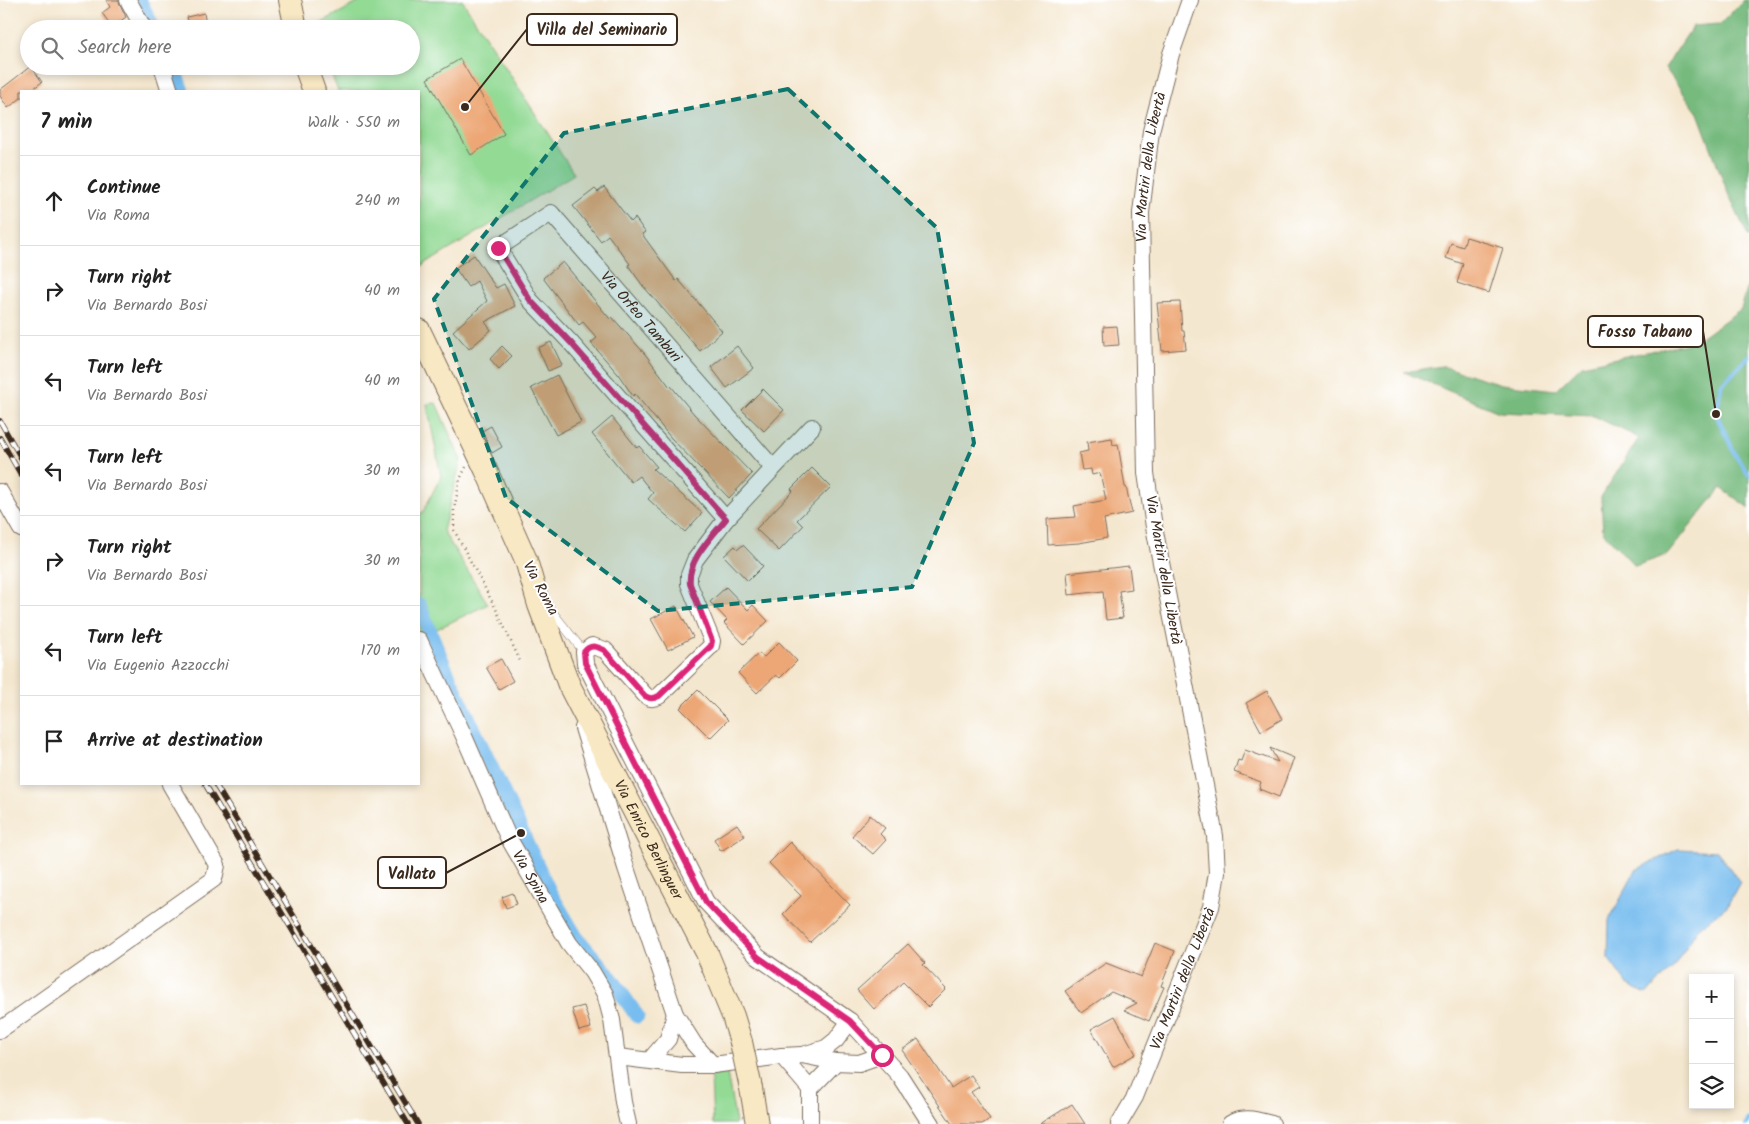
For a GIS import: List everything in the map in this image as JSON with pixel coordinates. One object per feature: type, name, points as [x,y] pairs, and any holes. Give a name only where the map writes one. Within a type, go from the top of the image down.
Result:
[{"type":"main road","points":[[290,0],[294,20]]},
{"type":"main road","points":[[308,75],[314,90]]},
{"type":"main road","name":"Via Roma","points":[[420,332],[478,453],[526,560]]},
{"type":"main road","name":"Via Enrico Berlinguer","points":[[526,560],[569,685],[707,953],[733,1016],[741,1042],[757,1124]]},
{"type":"street","points":[[128,0],[139,20]]},
{"type":"street","name":"Via Martiri della Libertà","points":[[1119,1124],[1135,1097],[1211,907],[1217,873],[1215,836],[1154,528],[1146,473],[1141,213],[1151,131],[1171,54],[1190,0]]},
{"type":"street","points":[[165,75],[170,90]]},
{"type":"street","name":"Via Orfeo Tamburi","points":[[726,519],[571,343],[530,300],[498,248],[551,213],[773,468]]},
{"type":"street","points":[[584,652],[592,646],[604,650],[645,696],[649,698],[659,696],[711,646],[709,632],[690,584],[689,575],[695,560],[726,519],[812,427]]},
{"type":"street","points":[[0,492],[20,527]]},
{"type":"street","name":"Via Spina","points":[[420,642],[508,837],[569,943],[592,972],[605,994],[612,1020],[623,1102],[628,1124]]},
{"type":"street","name":"Via Roma","points":[[584,652],[585,663],[706,902],[758,957],[850,1021],[900,1076],[931,1124]]},
{"type":"street","points":[[569,685],[626,868],[675,1014],[694,1044],[713,1065]]},
{"type":"street","points":[[0,1030],[214,879],[217,865],[171,785]]},
{"type":"street","points":[[650,1060],[668,1039],[675,1014]]},
{"type":"street","points":[[618,1056],[682,1065],[713,1065],[802,1055],[826,1048],[836,1040],[850,1021]]},
{"type":"street","points":[[802,1055],[836,1062],[859,1063],[882,1055]]},
{"type":"street","points":[[782,1056],[810,1089],[810,1124]]},
{"type":"street","points":[[810,1089],[836,1062]]},
{"type":"street","points":[[1230,1124],[1235,1121],[1249,1119],[1272,1124]]},
{"type":"lane","name":"Via Roma","points":[[526,560],[552,613],[584,652]]},
{"type":"path","points":[[478,453],[469,460],[460,479],[454,510],[454,530],[496,609],[520,661]]},
{"type":"highlighted area","points":[[788,89],[937,228],[974,443],[912,587],[658,611],[506,498],[434,299],[564,133]]},
{"type":"green space","points":[[363,0],[462,0],[574,174],[420,267],[420,90],[338,90],[332,75],[420,75],[420,20],[326,20]]},
{"type":"green space","points":[[1744,0],[1749,0],[1749,238],[1729,196],[1698,113],[1665,68],[1693,26],[1720,24]]},
{"type":"green space","points":[[1749,283],[1749,508],[1721,488],[1667,555],[1635,566],[1603,532],[1601,497],[1639,438],[1594,416],[1499,412],[1404,372],[1442,366],[1501,384],[1556,390],[1582,365],[1695,342],[1741,309]]},
{"type":"green space","points":[[436,403],[461,460],[443,531],[488,604],[435,630],[423,639],[420,633],[420,514],[423,512],[441,476],[427,404]]},
{"type":"green space","points":[[727,1073],[736,1124],[713,1124],[711,1076]]},
{"type":"water","points":[[1678,849],[1717,851],[1740,882],[1727,906],[1699,927],[1672,969],[1646,994],[1627,984],[1608,958],[1609,920],[1636,870]]},
{"type":"building","points":[[106,0],[118,0],[126,17],[122,20],[107,20],[102,13],[110,7]]},
{"type":"building","points":[[204,13],[205,20],[188,20],[187,17]]},
{"type":"building","points":[[460,59],[504,134],[471,155],[427,79]]},
{"type":"building","points":[[20,75],[37,75],[42,82],[31,90],[20,90],[20,99],[8,108],[0,96],[0,90]]},
{"type":"building","points":[[604,187],[631,222],[635,218],[645,232],[642,234],[676,281],[678,279],[722,331],[700,351],[643,286],[628,265],[630,264],[608,235],[601,241],[573,206],[595,189],[598,192]]},
{"type":"building","points":[[1466,237],[1503,248],[1489,293],[1457,283],[1463,264],[1446,258],[1451,243],[1463,247]]},
{"type":"building","points":[[474,255],[496,288],[504,284],[515,306],[485,322],[491,330],[469,349],[453,331],[487,301],[477,281],[468,287],[455,268]]},
{"type":"building","points":[[563,262],[610,319],[612,317],[645,354],[670,387],[694,414],[752,474],[729,498],[671,438],[635,394],[633,396],[618,374],[591,343],[597,338],[583,322],[579,325],[543,278]]},
{"type":"building","points":[[1180,302],[1182,331],[1184,331],[1186,349],[1162,351],[1157,303]]},
{"type":"building","points":[[1117,326],[1119,345],[1104,346],[1103,327]]},
{"type":"building","points":[[551,342],[562,365],[548,371],[538,348]]},
{"type":"building","points":[[502,346],[512,356],[499,369],[490,359]]},
{"type":"building","points":[[737,346],[754,368],[727,388],[711,367]]},
{"type":"building","points":[[557,375],[581,422],[556,435],[531,388]]},
{"type":"building","points":[[763,389],[784,410],[764,431],[742,410]]},
{"type":"building","points":[[612,417],[637,448],[639,446],[657,467],[653,469],[702,513],[685,532],[648,499],[653,493],[639,476],[631,482],[592,434]]},
{"type":"building","points":[[491,426],[502,447],[492,453],[482,431]]},
{"type":"building","points":[[1112,438],[1113,445],[1118,444],[1125,487],[1132,513],[1104,519],[1107,538],[1079,543],[1048,545],[1047,519],[1076,517],[1074,506],[1106,500],[1100,473],[1092,475],[1091,469],[1082,470],[1079,453],[1088,451],[1087,442]]},
{"type":"building","points":[[812,468],[831,487],[797,520],[803,526],[779,551],[756,529],[793,491],[791,489]]},
{"type":"building","points":[[743,545],[763,566],[748,581],[724,556],[735,546],[738,549]]},
{"type":"building","points":[[1129,566],[1132,589],[1119,591],[1123,618],[1106,620],[1103,591],[1069,595],[1067,573]]},
{"type":"building","points":[[726,587],[748,610],[753,605],[768,621],[744,644],[724,623],[727,620],[710,602]]},
{"type":"building","points":[[676,606],[693,637],[668,650],[651,619]]},
{"type":"building","points":[[779,642],[797,661],[780,678],[776,675],[757,693],[738,673],[759,653],[764,657]]},
{"type":"building","points":[[501,659],[513,681],[499,689],[486,667]]},
{"type":"building","points":[[698,690],[728,720],[710,738],[680,708]]},
{"type":"building","points":[[1267,691],[1282,719],[1261,731],[1246,703]]},
{"type":"building","points":[[1270,748],[1294,758],[1279,797],[1259,789],[1261,782],[1234,772],[1238,760],[1241,761],[1245,750],[1278,762]]},
{"type":"building","points":[[870,815],[885,828],[880,834],[886,840],[873,854],[852,836]]},
{"type":"building","points":[[737,824],[745,836],[721,851],[714,839]]},
{"type":"building","points":[[790,842],[850,905],[810,942],[783,914],[801,896],[769,863]]},
{"type":"building","points":[[513,893],[517,904],[506,908],[502,897]]},
{"type":"building","points":[[1155,943],[1175,951],[1161,986],[1164,987],[1149,1021],[1124,1010],[1137,1003],[1111,992],[1081,1013],[1065,991],[1106,963],[1141,977]]},
{"type":"building","points":[[908,944],[925,963],[923,965],[946,989],[928,1007],[903,982],[874,1009],[857,990]]},
{"type":"building","points":[[584,1006],[591,1028],[579,1031],[572,1009]]},
{"type":"building","points":[[1115,1016],[1136,1054],[1113,1067],[1091,1029]]},
{"type":"building","points":[[918,1039],[951,1088],[971,1075],[979,1087],[971,1092],[990,1119],[982,1124],[952,1124],[902,1050]]},
{"type":"building","points":[[1072,1104],[1085,1124],[1040,1124]]},
{"type":"waterway","points":[[139,0],[149,20]]},
{"type":"waterway","points":[[176,75],[182,90]]},
{"type":"waterway","points":[[1749,356],[1721,385],[1716,414],[1736,456],[1749,475]]},
{"type":"waterway","points":[[420,607],[445,668],[550,893],[576,937],[611,978],[637,1016]]},
{"type":"waterway","points":[[1746,1124],[1749,1119]]},
{"type":"railway","points":[[0,421],[20,456]]},
{"type":"railway","points":[[0,438],[20,473]]},
{"type":"railway","points":[[206,785],[408,1124]]},
{"type":"railway","points":[[216,785],[418,1124]]},
{"type":"place","name":"Villa del Seminario","points":[[465,107]]},
{"type":"place","name":"Fosso Tabano","points":[[1716,414]]},
{"type":"place","name":"Vallato","points":[[521,833]]},
{"type":"route","points":[[498,248],[530,300],[571,343],[726,519],[695,560],[689,575],[690,584],[712,641],[711,646],[702,656],[659,696],[654,698],[645,696],[604,650],[592,646],[587,648],[583,657],[585,663],[706,902],[758,957],[850,1021],[882,1055]]}]
